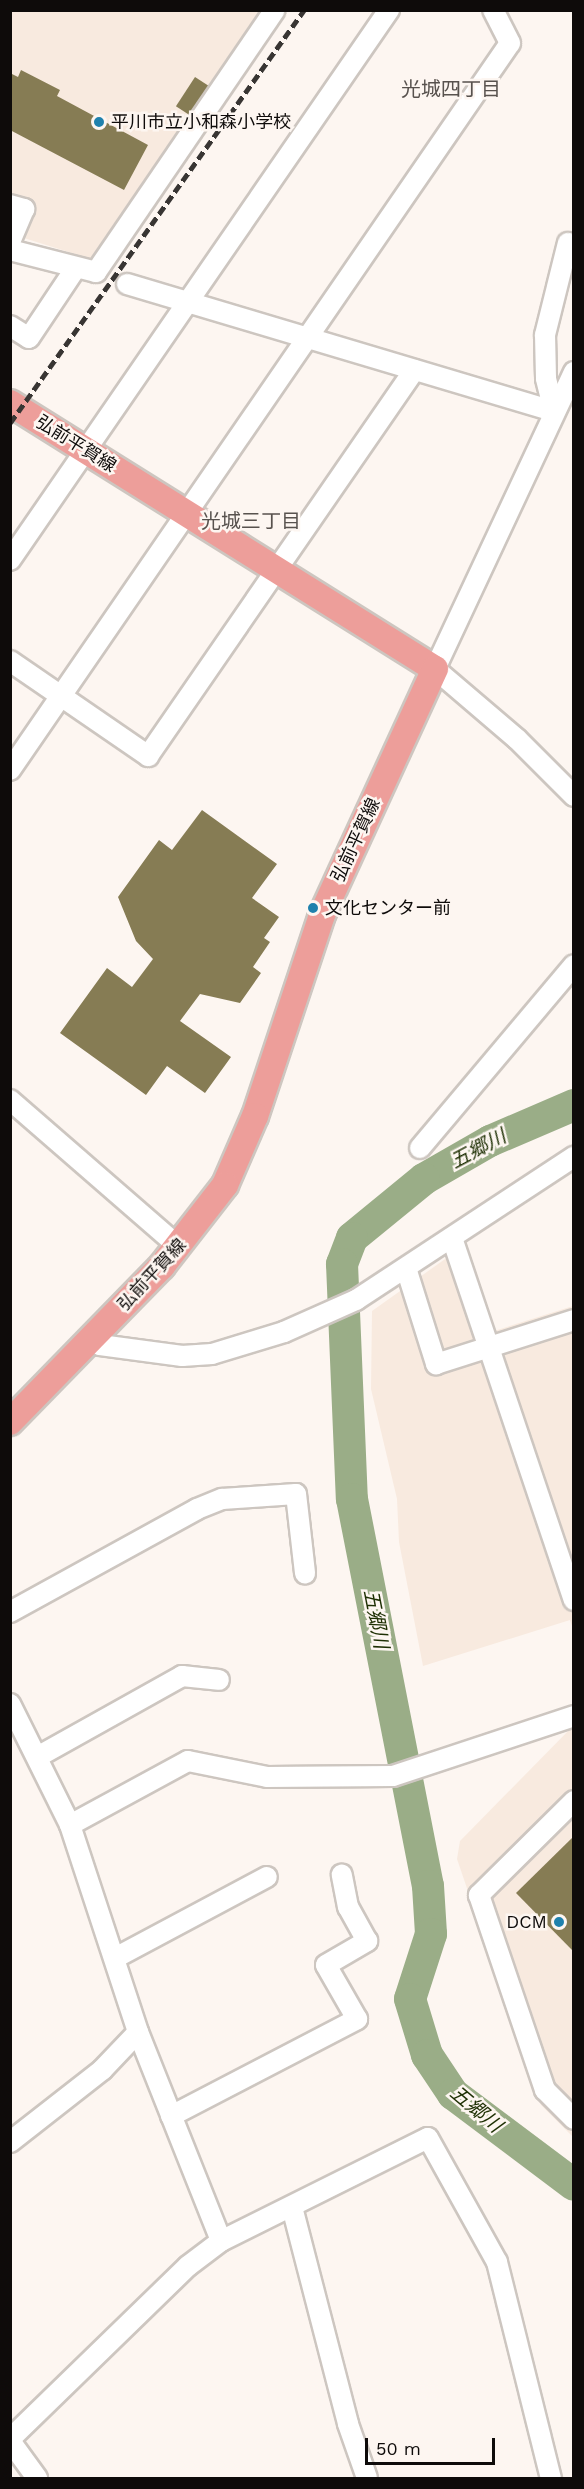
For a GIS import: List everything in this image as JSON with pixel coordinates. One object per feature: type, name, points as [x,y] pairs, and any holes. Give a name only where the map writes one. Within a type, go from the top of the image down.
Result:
[{"type":"main road","name":"弘前平賀線","points":[[10,403],[435,669],[322,915],[235,1166],[212,1204],[179,1247],[10,1422]]},
{"type":"street","points":[[10,249],[96,272],[275,10]]},
{"type":"street","points":[[10,560],[389,10]]},
{"type":"street","points":[[10,770],[510,44],[493,10]]},
{"type":"street","points":[[10,206],[24,209],[10,242]]},
{"type":"street","points":[[554,411],[546,378],[545,335],[568,243]]},
{"type":"street","points":[[10,326],[29,338],[75,268]]},
{"type":"street","points":[[127,284],[554,411]]},
{"type":"street","points":[[10,661],[148,756],[275,568],[414,370]]},
{"type":"street","points":[[573,372],[435,669],[517,739],[573,796]]},
{"type":"street","points":[[420,1148],[573,965]]},
{"type":"street","points":[[10,1100],[179,1247]]},
{"type":"street","points":[[92,1339],[100,1345],[182,1356],[212,1354],[248,1345],[337,1310],[356,1300],[573,1157]]},
{"type":"street","points":[[452,1238],[573,1600]]},
{"type":"street","points":[[406,1268],[436,1364],[573,1320]]},
{"type":"street","points":[[10,1612],[197,1509],[222,1499],[296,1494],[305,1573]]},
{"type":"street","points":[[39,1756],[182,1676],[219,1680]]},
{"type":"street","points":[[10,1704],[39,1756],[70,1826],[138,2032],[221,2241]]},
{"type":"street","points":[[70,1826],[188,1761],[267,1778],[393,1776],[573,1716]]},
{"type":"street","points":[[573,1801],[479,1895],[545,2090],[573,2119]]},
{"type":"street","points":[[171,2116],[357,2019],[326,1965],[367,1941],[348,1907],[342,1875]]},
{"type":"street","points":[[115,1958],[267,1877]]},
{"type":"street","points":[[14,2132],[102,2070],[138,2032]]},
{"type":"street","points":[[37,2478],[10,2440],[188,2266],[221,2241],[428,2138],[497,2262],[551,2478]]},
{"type":"street","points":[[292,2207],[348,2424],[367,2478]]},
{"type":"shaded area","name":"平川市立小和森小学校","points":[[10,11],[263,11],[97,256],[91,259],[11,234]]},
{"type":"shaded area","points":[[462,1247],[491,1332],[573,1306],[573,1629],[570,1620],[423,1666],[399,1542],[397,1499],[371,1389],[372,1311]]},
{"type":"shaded area","points":[[573,1726],[573,2137],[541,2105],[457,1859],[460,1841]]},
{"type":"building","points":[[21,70],[60,90],[57,96],[148,145],[124,190],[10,130],[10,73],[18,77]]},
{"type":"building","points":[[195,77],[209,86],[190,116],[176,106]]},
{"type":"building","points":[[202,810],[277,864],[252,898],[279,917],[264,938],[270,942],[253,967],[261,973],[240,1003],[200,994],[180,1021],[231,1057],[205,1093],[167,1066],[146,1095],[60,1033],[107,968],[132,987],[153,959],[136,941],[118,897],[159,840],[172,850]]},
{"type":"building","name":"DCM","points":[[573,1837],[573,1951],[516,1893]]},
{"type":"waterway","name":"五郷川","points":[[574,1105],[490,1141],[424,1179],[352,1238],[342,1264],[352,1499],[428,1886],[431,1934],[410,1999],[427,2055],[453,2094],[574,2185]]},
{"type":"railway","points":[[10,423],[304,10]]},
{"type":"place","name":"平川市立小和森小学校","points":[[99,122]]},
{"type":"place","name":"文化センター前","points":[[313,908]]},
{"type":"place","name":"DCM","points":[[559,1922]]},
{"type":"district","name":"光城四丁目","points":[[451,89]]},
{"type":"district","name":"光城三丁目","points":[[251,521]]}]
